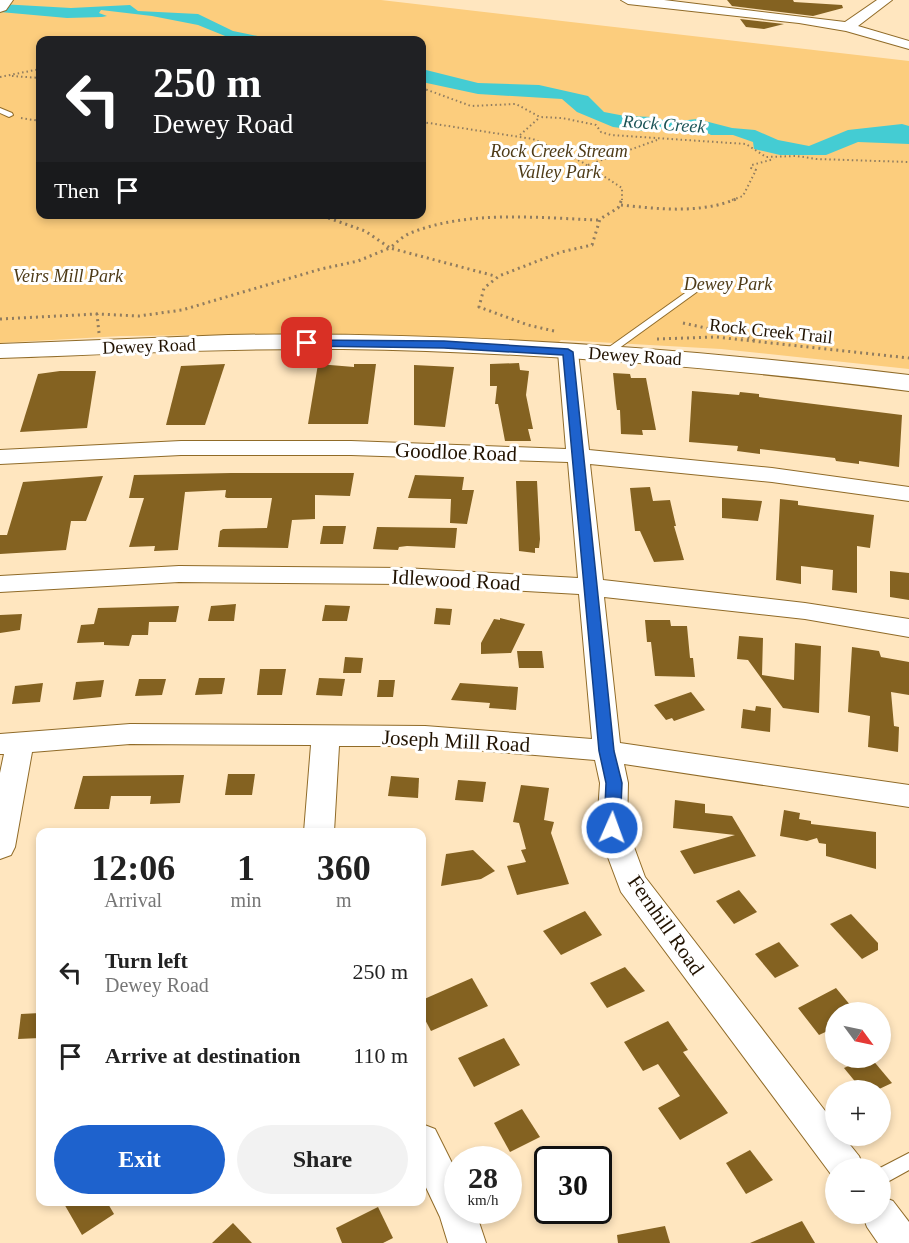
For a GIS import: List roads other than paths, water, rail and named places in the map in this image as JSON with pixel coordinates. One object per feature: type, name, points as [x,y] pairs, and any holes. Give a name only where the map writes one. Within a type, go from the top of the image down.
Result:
[{"type":"street","points":[[0,7],[5,0]]},
{"type":"street","points":[[628,0],[693,3],[800,19],[848,27],[909,45]]},
{"type":"street","points":[[848,27],[885,0]]},
{"type":"street","name":"Dewey Road","points":[[0,351],[261,342],[444,345],[565,342],[608,352],[756,365],[909,383]]},
{"type":"street","name":"Fernhill Road","points":[[565,342],[607,751],[614,783],[612,828],[632,883],[838,1158]]},
{"type":"street","name":"Goodloe Road","points":[[0,457],[181,448],[340,448],[578,456],[772,475],[909,494]]},
{"type":"street","name":"Idlewood Road","points":[[0,584],[191,574],[404,576],[589,587],[805,611],[909,628]]},
{"type":"street","name":"Joseph Mill Road","points":[[10,743],[130,734],[425,736],[607,751],[909,796]]},
{"type":"street","points":[[319,828],[326,736]]},
{"type":"street","points":[[0,847],[10,743]]},
{"type":"street","points":[[426,1149],[457,1213],[467,1243]]},
{"type":"street","points":[[887,1224],[901,1243]]},
{"type":"lane","points":[[0,110],[9,115]]},
{"type":"lane","points":[[608,352],[702,284]]},
{"type":"lane","points":[[891,1172],[909,1161]]},
{"type":"water","points":[[0,4],[71,8],[130,5],[138,11],[198,14],[233,31],[257,36],[225,36],[198,25],[152,16],[101,10],[99,13],[107,16],[67,18],[0,12]]},
{"type":"water","name":"Rock Creek","points":[[426,70],[478,83],[539,85],[588,96],[604,112],[625,116],[653,117],[670,122],[697,119],[732,128],[755,130],[778,140],[809,146],[848,130],[902,124],[909,126],[909,144],[858,142],[826,155],[780,155],[754,149],[753,142],[733,135],[711,135],[702,130],[659,129],[643,126],[639,128],[645,131],[613,127],[577,112],[562,99],[478,94],[426,83]]},
{"type":"park label","name":"Rock Creek Stream Valley Park","points":[[559,161]]},
{"type":"park label","name":"Veirs Mill Park","points":[[68,276]]},
{"type":"park label","name":"Dewey Park","points":[[728,284]]}]
